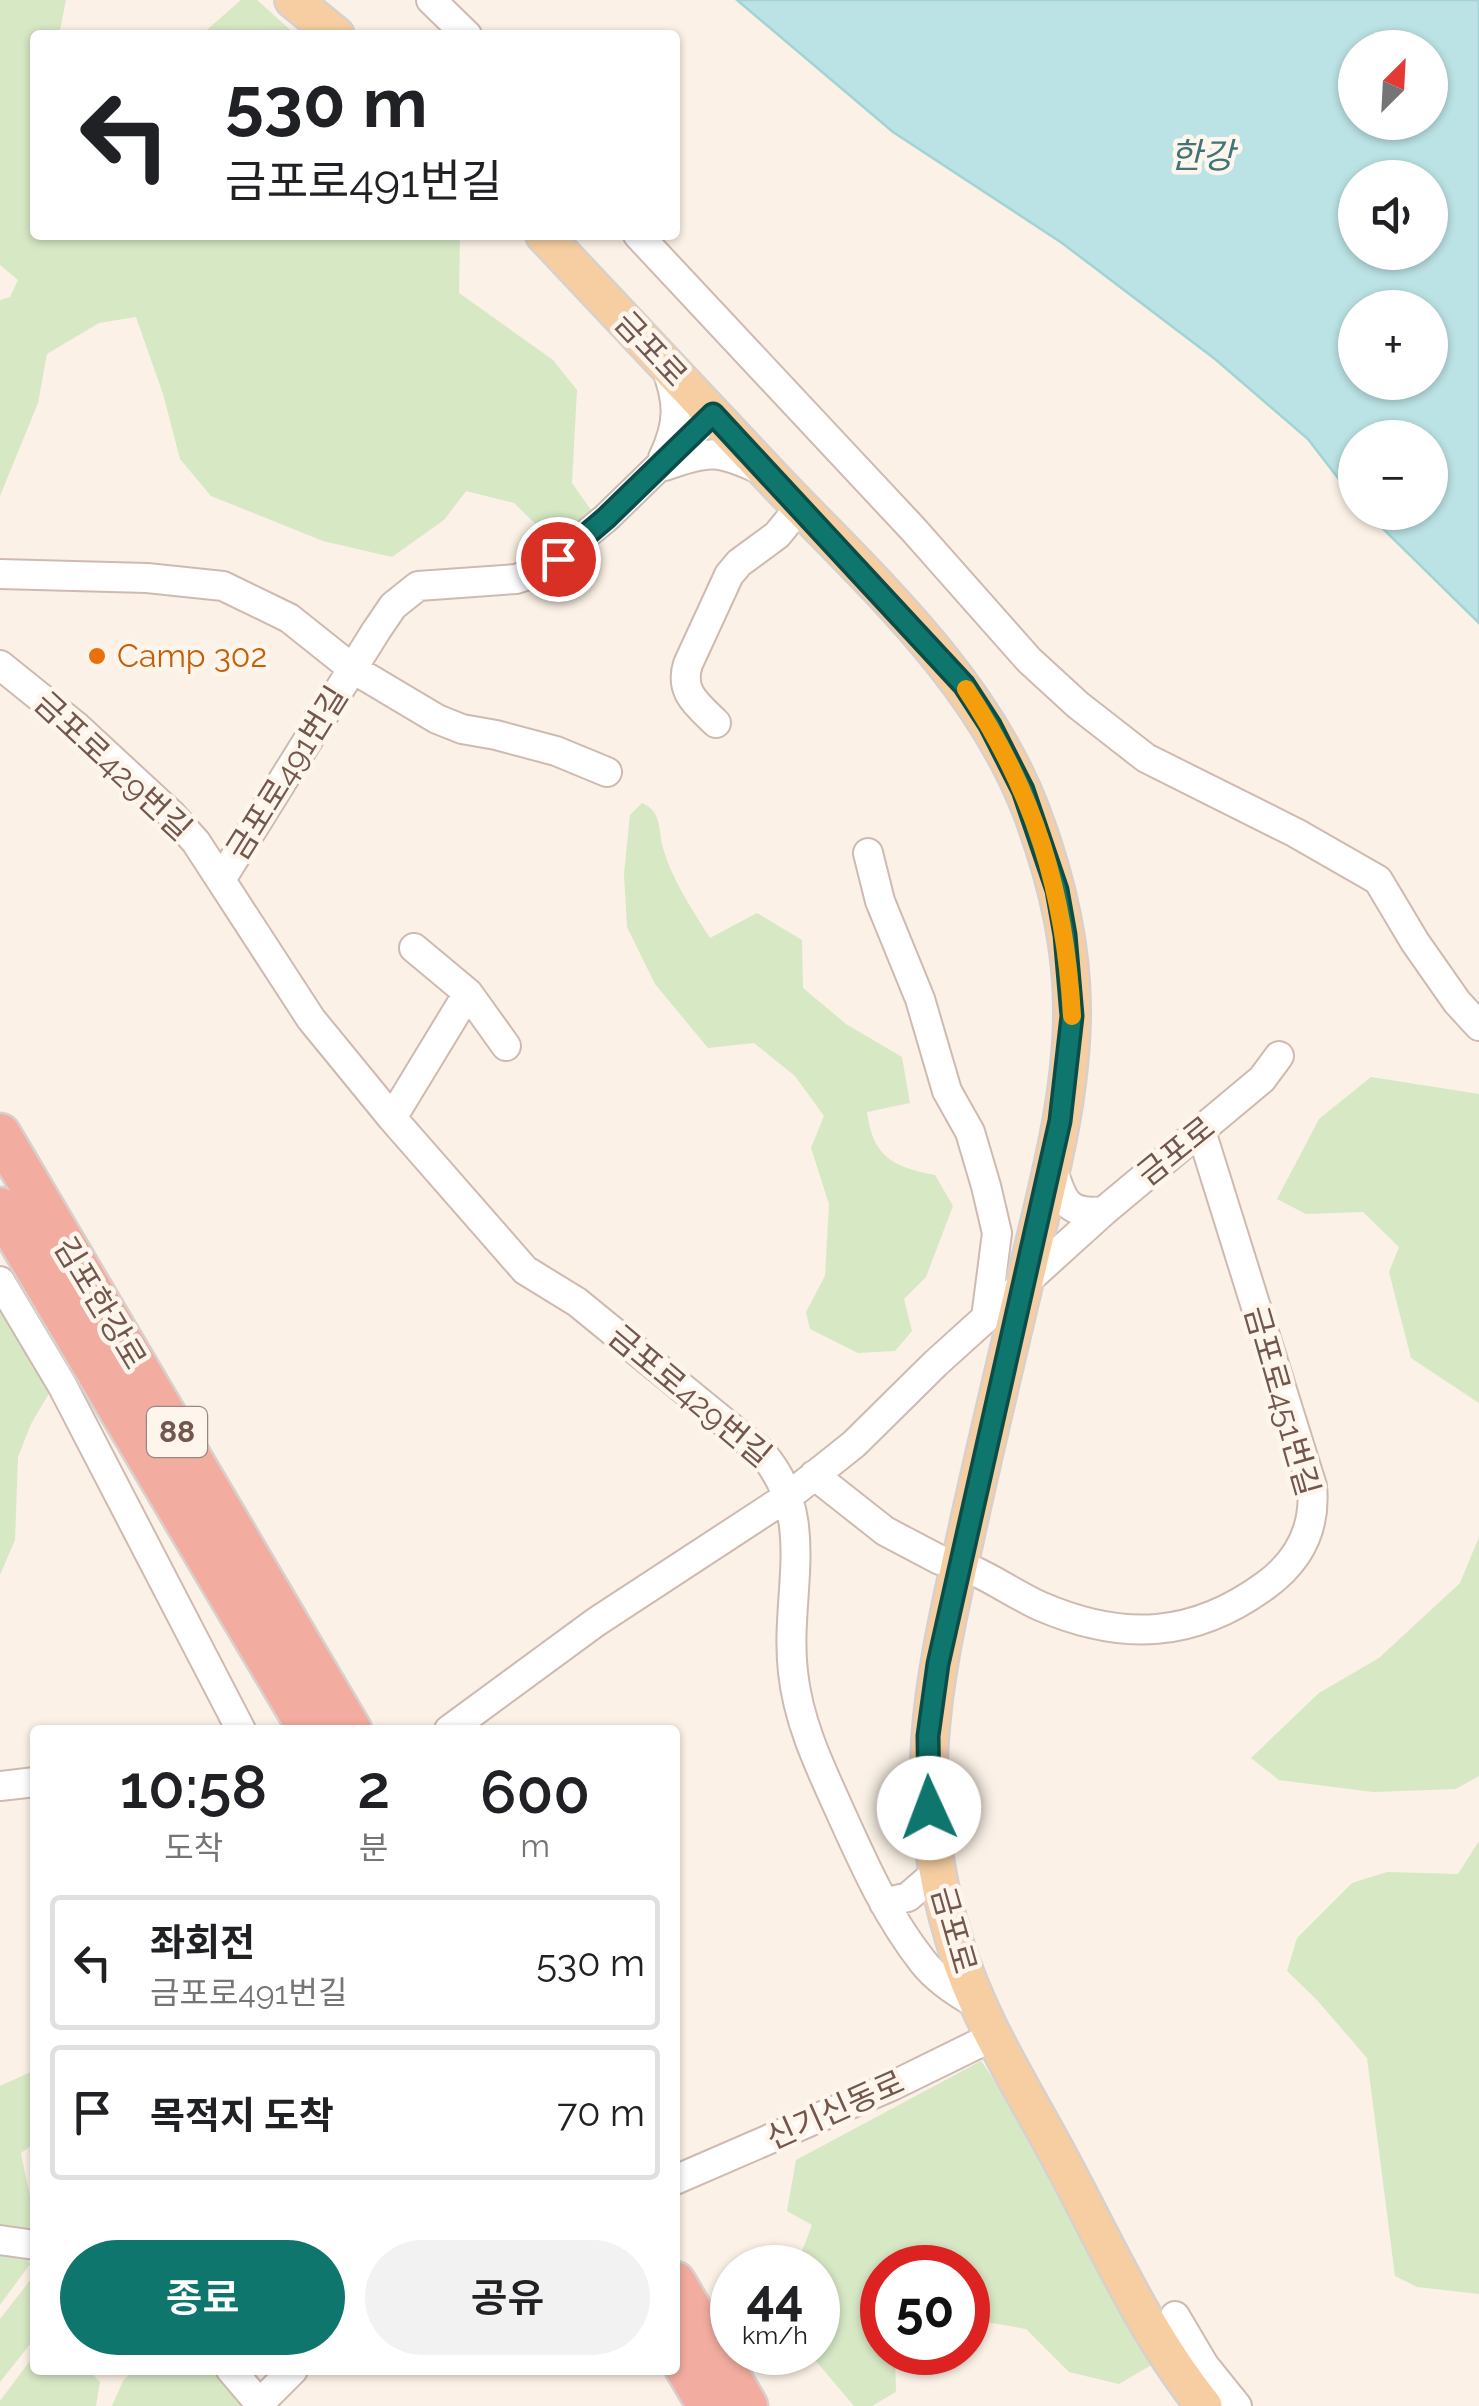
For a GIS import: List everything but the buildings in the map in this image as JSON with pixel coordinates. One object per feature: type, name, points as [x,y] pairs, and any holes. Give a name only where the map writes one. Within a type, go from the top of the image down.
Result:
[{"type":"highway","name":"김포한강로","points":[[0,1134],[349,1725]]},
{"type":"highway","name":"김포한강로","points":[[0,1208],[307,1725]]},
{"type":"highway","points":[[680,2291],[747,2406]]},
{"type":"highway","points":[[680,2358],[708,2406]]},
{"type":"main road","points":[[293,0],[330,30]]},
{"type":"main road","name":"금포로","points":[[549,240],[964,685],[1015,770],[1057,890],[1072,1016],[1068,1066],[1052,1167],[933,1688],[927,1782],[938,1871],[954,1941],[976,2004],[1146,2316],[1204,2406]]},
{"type":"street","points":[[431,0],[462,30]]},
{"type":"street","points":[[643,240],[1030,660],[1078,705],[1146,758],[1296,833],[1378,880],[1415,942],[1479,1026]]},
{"type":"street","points":[[658,468],[674,436],[678,408],[664,363]]},
{"type":"street","name":"금포로491번길","points":[[222,878],[352,668],[404,594],[436,582],[530,576],[558,559],[713,414]]},
{"type":"street","points":[[658,468],[716,452],[768,473]]},
{"type":"street","points":[[716,722],[686,690],[684,676],[688,664],[729,576],[738,564],[777,535],[800,507]]},
{"type":"street","name":"금포로491번길","points":[[0,574],[147,578],[223,586],[289,618],[352,668],[451,725],[528,743],[608,772]]},
{"type":"street","name":"금포로429번길","points":[[0,665],[44,698],[150,794],[196,842],[311,1019],[525,1270],[577,1302],[762,1452],[778,1471],[790,1495],[796,1524],[792,1637],[797,1700],[805,1728],[869,1878],[884,1903],[924,1964],[976,2004]]},
{"type":"street","points":[[868,853],[880,901],[920,999],[948,1091],[970,1132],[986,1186],[997,1233],[986,1318]]},
{"type":"street","points":[[414,948],[468,994],[506,1046]]},
{"type":"street","points":[[392,1118],[468,994]]},
{"type":"street","name":"금포로","points":[[1024,1283],[1104,1210],[1262,1079],[1279,1056]]},
{"type":"street","name":"금포로451번길","points":[[972,1570],[1066,1616],[1118,1627],[1159,1630],[1235,1608],[1284,1572],[1303,1545],[1314,1504],[1308,1468],[1202,1131]]},
{"type":"street","points":[[1052,1167],[1068,1205],[1088,1213],[1104,1210]]},
{"type":"street","points":[[0,1281],[62,1384],[238,1725]]},
{"type":"street","points":[[456,1725],[596,1622],[790,1495],[854,1444],[1024,1283]]},
{"type":"street","points":[[959,1342],[987,1345],[997,1353],[1004,1372]]},
{"type":"street","points":[[814,1476],[885,1531],[940,1560]]},
{"type":"street","points":[[0,1786],[30,1783]]},
{"type":"street","points":[[884,1903],[908,1897],[938,1871]]},
{"type":"street","name":"신기신동로","points":[[680,2178],[992,2037]]},
{"type":"street","points":[[0,2240],[30,2244]]},
{"type":"street","points":[[1176,2316],[1204,2364],[1237,2406]]},
{"type":"street","points":[[235,2375],[258,2405],[288,2375]]},
{"type":"green space","points":[[0,0],[66,0],[60,30],[30,30],[30,240],[460,240],[459,293],[553,360],[577,390],[572,483],[591,510],[554,542],[514,503],[466,491],[444,520],[392,557],[323,541],[211,496],[180,459],[163,394],[136,317],[99,323],[47,354],[38,403],[0,496],[0,300],[10,297],[18,280],[0,265]]},
{"type":"green space","points":[[241,0],[257,0],[290,30],[207,30]]},
{"type":"green space","points":[[642,803],[655,815],[670,869],[710,938],[757,913],[802,940],[803,988],[846,1024],[902,1057],[910,1103],[867,1112],[874,1140],[897,1164],[935,1175],[953,1206],[926,1277],[904,1299],[912,1331],[895,1351],[858,1353],[810,1329],[806,1312],[825,1276],[829,1204],[811,1148],[824,1116],[795,1076],[754,1043],[708,1048],[655,984],[627,927],[624,874],[630,815]]},
{"type":"green space","points":[[1371,1077],[1479,1094],[1479,1403],[1411,1358],[1389,1272],[1399,1247],[1363,1212],[1306,1214],[1277,1199],[1319,1119]]},
{"type":"green space","points":[[0,1293],[51,1390],[18,1457],[15,1540],[0,1575]]},
{"type":"green space","points":[[1479,1537],[1479,1776],[1456,1789],[1373,1792],[1279,1780],[1251,1758],[1319,1693],[1379,1658],[1460,1583]]},
{"type":"green space","points":[[1479,1841],[1479,2294],[1417,2287],[1395,2276],[1367,2058],[1287,1971],[1297,1938],[1352,1883],[1387,1872],[1458,1874]]},
{"type":"green space","points":[[981,2061],[1037,2142],[1160,2360],[1119,2384],[1069,2372],[1026,2329],[990,2323],[990,2245],[860,2245],[860,2375],[896,2375],[896,2392],[872,2406],[854,2406],[828,2375],[840,2375],[840,2245],[804,2245],[812,2225],[787,2211],[796,2160]]},
{"type":"green space","points":[[30,2072],[30,2147],[21,2153],[30,2196],[30,2236],[0,2235],[0,2086]]},
{"type":"green space","points":[[0,2246],[25,2256],[30,2264],[0,2305]]},
{"type":"green space","points":[[30,2280],[30,2344],[0,2382],[0,2319]]},
{"type":"green space","points":[[30,2361],[30,2375],[94,2375],[100,2382],[96,2406],[0,2406]]},
{"type":"green space","points":[[128,2375],[226,2375],[245,2402],[243,2406],[112,2406]]},
{"type":"water","name":"한강","points":[[737,0],[1479,0],[1479,623],[1384,530],[1448,530],[1448,420],[1338,420],[1338,478],[1308,439],[1215,359],[1062,243],[893,132]]},
{"type":"slow traffic","points":[[966,689],[1015,770],[1045,850],[1065,935],[1072,1016]]},
{"type":"place","name":"Camp 302","points":[[97,656]]},
{"type":"route","points":[[558,559],[713,414],[964,685],[1015,770],[1057,890],[1070,976],[1068,1066],[1052,1167],[933,1688],[928,1736],[929,1808]]}]
